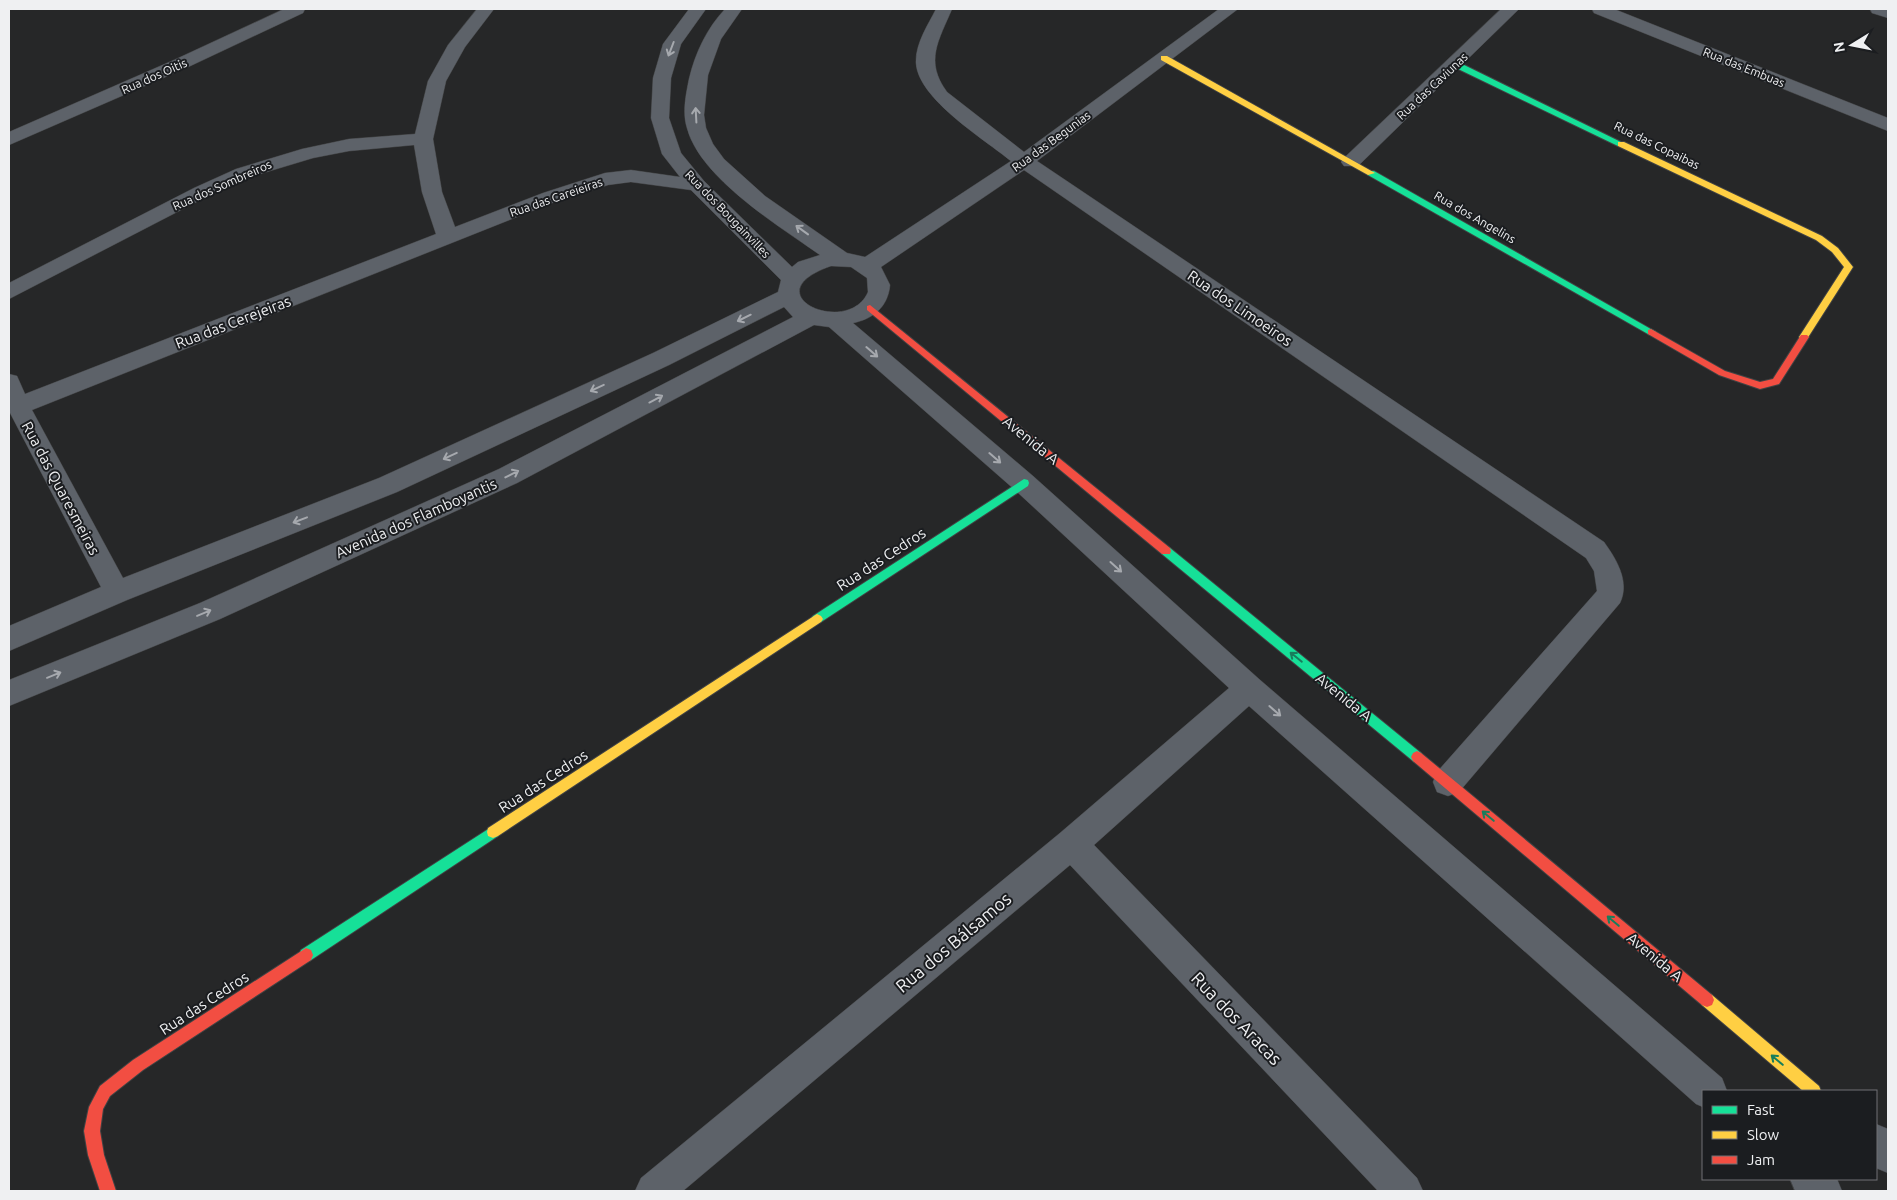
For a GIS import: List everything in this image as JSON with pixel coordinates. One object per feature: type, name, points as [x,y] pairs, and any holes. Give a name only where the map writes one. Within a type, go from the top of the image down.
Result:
[{"type":"street","name":"Rua dos Oitis","points":[[9,139],[196,57],[297,9]]},
{"type":"street","points":[[448,238],[432,192],[423,139],[437,81],[457,45],[486,9]]},
{"type":"street","name":"Rua dos Bougainvilles","points":[[698,9],[672,44],[662,78],[660,118],[672,154],[697,185],[789,287]]},
{"type":"street","name":"Rua dos Bougainvilles","points":[[734,9],[722,21],[703,58],[695,96],[696,129],[711,156],[740,186],[841,258]]},
{"type":"street","name":"Rua dos Limoeiros","points":[[944,9],[925,52],[924,68],[930,84],[940,96],[1024,161],[1595,550],[1605,564],[1611,580],[1610,595],[1448,782]]},
{"type":"street","name":"Rua das Begunias","points":[[867,266],[1024,161],[1230,9]]},
{"type":"street","name":"Rua das Caviunas","points":[[1351,162],[1511,9]]},
{"type":"street","name":"Rua das Embuas","points":[[1600,9],[1888,125]]},
{"type":"street","points":[[1878,9],[1888,13]]},
{"type":"street","name":"Rua dos Angelins","points":[[1164,58],[1351,162],[1722,374],[1760,386],[1776,382]]},
{"type":"street","name":"Rua das Copaibas","points":[[1455,64],[1819,238],[1844,258],[1849,267],[1776,382]]},
{"type":"street","name":"Rua dos Sombreiros","points":[[9,292],[201,192],[268,164],[350,145],[423,139]]},
{"type":"street","name":"Rua das Careieiras","points":[[448,238],[550,198],[605,180],[631,176],[697,185]]},
{"type":"street","name":"Rua das Cerejeiras","points":[[18,406],[448,238]]},
{"type":"street","points":[[9,639],[117,592],[388,485],[661,358],[789,287],[807,265],[841,258],[867,266],[880,281],[877,299],[870,308]]},
{"type":"street","points":[[789,287],[792,304],[823,319],[1024,483],[1249,688],[1708,1090]]},
{"type":"street","name":"Avenida dos Flamboyantis","points":[[9,693],[210,611],[508,476],[823,319],[854,316],[870,308]]},
{"type":"street","name":"Avenida A","points":[[870,308],[1448,782],[1813,1090]]},
{"type":"street","name":"Rua das Quaresmeiras","points":[[9,382],[18,406],[117,592]]},
{"type":"street","name":"Rua das Cedros","points":[[108,1191],[93,1151],[93,1118],[102,1094],[138,1065],[1024,483]]},
{"type":"street","name":"Rua dos Bálsamos","points":[[654,1191],[1071,844],[1249,688]]},
{"type":"street","name":"Rua dos Aracas","points":[[1071,844],[1404,1191]]},
{"type":"street","points":[[1877,1144],[1888,1154]]},
{"type":"street","points":[[1810,1180],[1823,1191]]},
{"type":"traffic: fast","points":[[1455,64],[1621,144]]},
{"type":"traffic: fast","points":[[1371,173],[1651,332]]},
{"type":"traffic: fast","points":[[817,619],[1024,483]]},
{"type":"traffic: fast","points":[[1166,551],[1417,757]]},
{"type":"traffic: fast","points":[[306,955],[493,832]]},
{"type":"traffic: slow","points":[[1164,58],[1371,173]]},
{"type":"traffic: slow","points":[[1621,144],[1819,238],[1835,250],[1849,267],[1804,337]]},
{"type":"traffic: slow","points":[[493,832],[817,619]]},
{"type":"traffic: slow","points":[[1707,1000],[1813,1090]]},
{"type":"traffic: jam","points":[[870,308],[1166,551]]},
{"type":"traffic: jam","points":[[1651,332],[1722,373],[1760,386],[1776,382],[1804,337]]},
{"type":"traffic: jam","points":[[1417,757],[1707,1000]]},
{"type":"traffic: jam","points":[[108,1191],[96,1155],[92,1131],[96,1107],[105,1091],[138,1065],[306,955]]}]
